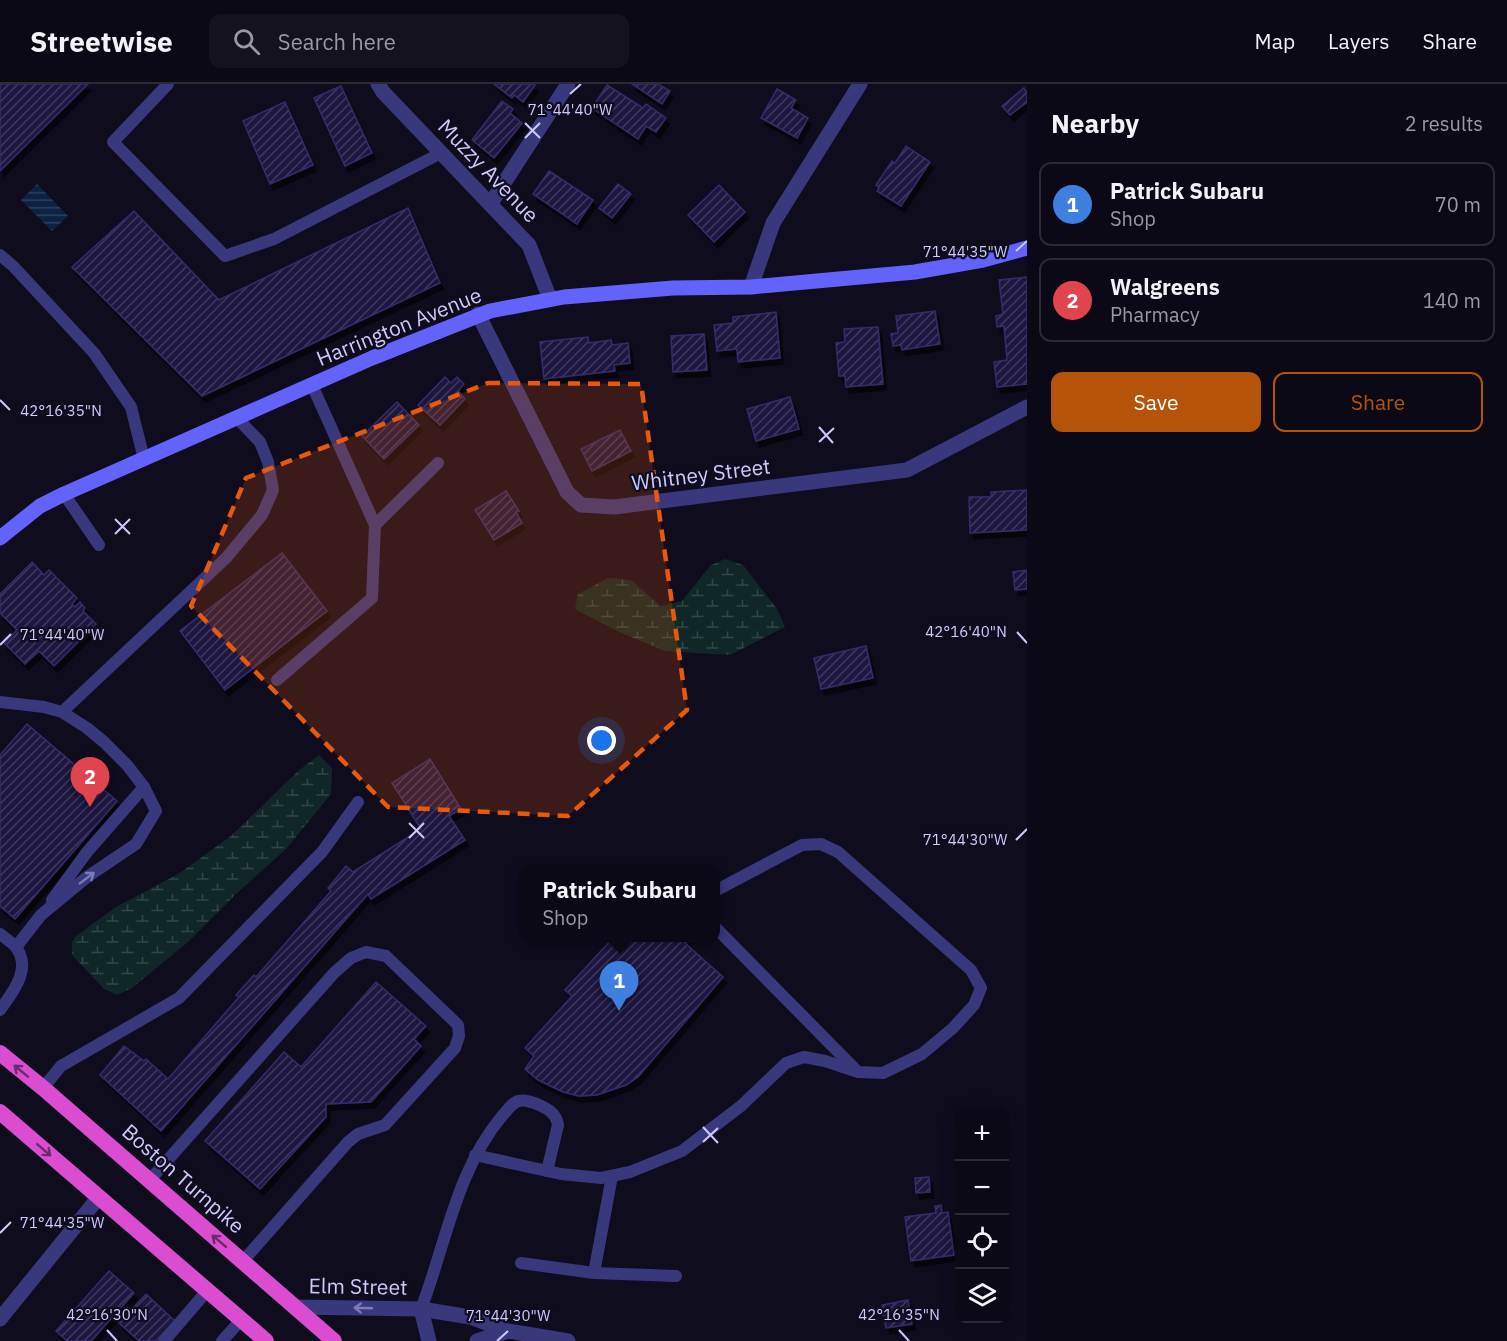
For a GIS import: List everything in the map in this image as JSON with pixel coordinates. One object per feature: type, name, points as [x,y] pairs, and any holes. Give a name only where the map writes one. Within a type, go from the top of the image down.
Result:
[{"type":"highway","name":"Boston Turnpike","points":[[0,1053],[334,1341]]},
{"type":"highway","points":[[0,1112],[266,1341]]},
{"type":"main road","name":"Harrington Avenue","points":[[0,538],[40,506],[64,494],[478,314],[550,298],[674,288],[751,286],[915,272],[964,264],[1027,248]]},
{"type":"street","name":"Muzzy Avenue","points":[[378,84],[383,92],[529,245],[550,298]]},
{"type":"street","points":[[491,203],[568,84]]},
{"type":"street","points":[[751,286],[773,223],[860,84]]},
{"type":"street","name":"Whitney Street","points":[[478,314],[567,492],[581,505],[614,507],[907,470],[1027,407]]},
{"type":"street","points":[[0,1319],[99,1197]]},
{"type":"street","name":"Elm Street","points":[[295,1307],[421,1309],[470,1317],[508,1331],[568,1341]]},
{"type":"street","name":"Elm Street","points":[[421,1309],[429,1341]]},
{"type":"street","name":"Elm Street","points":[[477,1341],[508,1331]]},
{"type":"lane","points":[[168,84],[113,142],[225,256],[274,238],[441,153]]},
{"type":"lane","points":[[0,255],[94,353],[130,407],[144,459]]},
{"type":"lane","points":[[277,680],[372,598],[375,525],[312,385]]},
{"type":"lane","points":[[62,712],[226,558],[262,515],[273,490],[268,462],[260,442],[238,419]]},
{"type":"lane","points":[[375,525],[438,463]]},
{"type":"lane","points":[[64,494],[99,545]]},
{"type":"lane","points":[[0,702],[44,707],[62,712],[104,742],[128,765],[144,787],[156,811],[136,844],[87,877],[41,915]]},
{"type":"lane","points":[[16,947],[87,852],[144,787]]},
{"type":"lane","points":[[43,1088],[61,1066],[179,998],[322,852],[358,802]]},
{"type":"lane","points":[[475,1155],[547,1171],[601,1178],[630,1172],[682,1151],[741,1106],[786,1063],[804,1057],[858,1072],[883,1073],[922,1054],[954,1028],[974,1005],[981,988],[971,970],[838,852],[821,844],[802,845],[720,888]]},
{"type":"lane","points":[[720,932],[858,1072]]},
{"type":"lane","points":[[0,934],[16,947],[22,962],[21,980],[0,1010]]},
{"type":"lane","points":[[149,1181],[334,973],[351,958],[366,952],[386,956],[458,1025],[459,1036],[455,1048],[386,1125],[358,1134],[348,1142],[243,1261]]},
{"type":"lane","points":[[421,1309],[464,1179],[475,1155],[512,1104],[519,1100],[528,1101],[549,1110],[557,1117],[558,1125],[547,1171]]},
{"type":"lane","points":[[594,1273],[612,1176]]},
{"type":"lane","points":[[521,1263],[594,1273],[676,1276]]},
{"type":"lane","points":[[164,1341],[207,1291]]},
{"type":"lane","points":[[222,1341],[241,1320]]},
{"type":"highlighted area","points":[[488,383],[641,384],[687,710],[568,816],[388,807],[191,606],[246,478]]},
{"type":"green space","points":[[725,559],[743,565],[777,609],[785,627],[730,655],[665,651],[617,631],[575,609],[578,594],[608,578],[631,580],[661,606],[682,601],[711,565]]},
{"type":"green space","points":[[319,755],[332,768],[331,794],[286,849],[237,893],[188,942],[132,988],[117,995],[104,989],[72,955],[72,942],[76,936],[116,907],[180,873],[231,836],[297,772]]},
{"type":"water","points":[[37,184],[68,216],[52,231],[21,200]]},
{"type":"building","points":[[0,84],[88,84],[0,171]]},
{"type":"building","points":[[494,84],[535,85],[523,102],[514,95],[512,98]]},
{"type":"building","points":[[632,84],[658,84],[670,91],[662,104]]},
{"type":"building","points":[[607,85],[643,108],[646,104],[666,118],[656,132],[646,126],[638,139],[592,108]]},
{"type":"building","points":[[341,86],[372,153],[345,166],[314,98]]},
{"type":"building","points":[[1024,88],[1027,93],[1027,102],[1010,115],[1002,106]]},
{"type":"building","points":[[777,89],[796,100],[791,108],[808,118],[797,138],[761,118]]},
{"type":"building","points":[[502,101],[513,109],[510,113],[522,123],[494,158],[472,140]]},
{"type":"building","points":[[285,102],[313,165],[270,184],[243,121]]},
{"type":"building","points":[[906,146],[930,162],[901,206],[877,191],[879,188],[876,185],[892,161],[895,163]]},
{"type":"building","points":[[549,171],[593,200],[577,224],[533,194]]},
{"type":"building","points":[[618,184],[631,194],[612,218],[599,208]]},
{"type":"building","points":[[719,185],[745,212],[714,242],[688,215]]},
{"type":"building","points":[[408,208],[440,283],[202,396],[72,267],[134,211],[219,300]]},
{"type":"building","points":[[1027,277],[1027,384],[997,387],[994,362],[1007,360],[1004,326],[997,327],[996,316],[1003,314],[999,280]]},
{"type":"building","points":[[935,311],[940,344],[902,350],[901,345],[893,346],[891,334],[898,333],[896,316]]},
{"type":"building","points":[[776,312],[780,358],[738,362],[737,349],[717,351],[714,325],[733,323],[733,317]]},
{"type":"building","points":[[878,327],[883,384],[846,387],[845,376],[839,376],[836,343],[845,342],[844,329]]},
{"type":"building","points":[[704,334],[707,370],[673,372],[671,336]]},
{"type":"building","points":[[588,337],[589,343],[611,340],[612,345],[628,343],[630,363],[614,365],[615,371],[544,379],[540,342]]},
{"type":"building","points":[[445,377],[451,383],[457,377],[464,384],[458,391],[465,399],[440,425],[418,405]]},
{"type":"building","points":[[790,397],[799,429],[756,441],[747,409]]},
{"type":"building","points":[[397,402],[419,425],[384,459],[362,436]]},
{"type":"building","points":[[620,430],[631,451],[592,471],[581,449]]},
{"type":"building","points":[[1027,490],[1027,530],[970,533],[969,497],[991,497],[991,492]]},
{"type":"building","points":[[506,491],[519,511],[516,512],[522,523],[494,540],[475,510]]},
{"type":"building","points":[[282,553],[327,611],[225,690],[180,631]]},
{"type":"building","points":[[32,562],[44,575],[49,570],[77,598],[72,604],[75,607],[80,602],[85,608],[83,611],[96,624],[54,666],[39,651],[25,664],[4,643],[17,630],[0,613],[0,594]]},
{"type":"building","points":[[1027,570],[1027,589],[1015,590],[1013,572]]},
{"type":"building","points":[[866,646],[873,678],[821,689],[814,658]]},
{"type":"building","points":[[27,724],[117,801],[15,919],[0,906],[0,755]]},
{"type":"building","points":[[430,759],[461,809],[449,816],[465,840],[371,899],[368,894],[161,1131],[100,1075],[124,1046],[144,1061],[146,1059],[168,1079],[239,997],[236,995],[254,975],[256,977],[331,891],[328,888],[346,866],[353,872],[421,829],[392,783]]},
{"type":"building","points":[[609,942],[686,942],[723,977],[638,1077],[626,1085],[597,1095],[579,1096],[563,1092],[538,1080],[525,1069],[534,1056],[525,1048],[572,996],[565,990]]},
{"type":"building","points":[[376,982],[426,1026],[414,1039],[421,1046],[371,1102],[326,1104],[326,1117],[260,1189],[205,1141],[284,1052],[301,1067]]},
{"type":"building","points":[[929,1177],[930,1192],[916,1193],[915,1178]]},
{"type":"building","points":[[941,1205],[942,1213],[948,1212],[954,1255],[911,1261],[905,1217],[936,1213],[935,1206]]},
{"type":"building","points":[[109,1271],[134,1293],[91,1341],[67,1341],[56,1331]]},
{"type":"building","points":[[146,1294],[175,1321],[156,1341],[139,1341],[119,1323]]},
{"type":"building","points":[[908,1300],[912,1324],[886,1328],[882,1305]]},
{"type":"place","name":"Walgreens","points":[[90,807]]},
{"type":"place","name":"Patrick Subaru","points":[[619,1011]]}]
